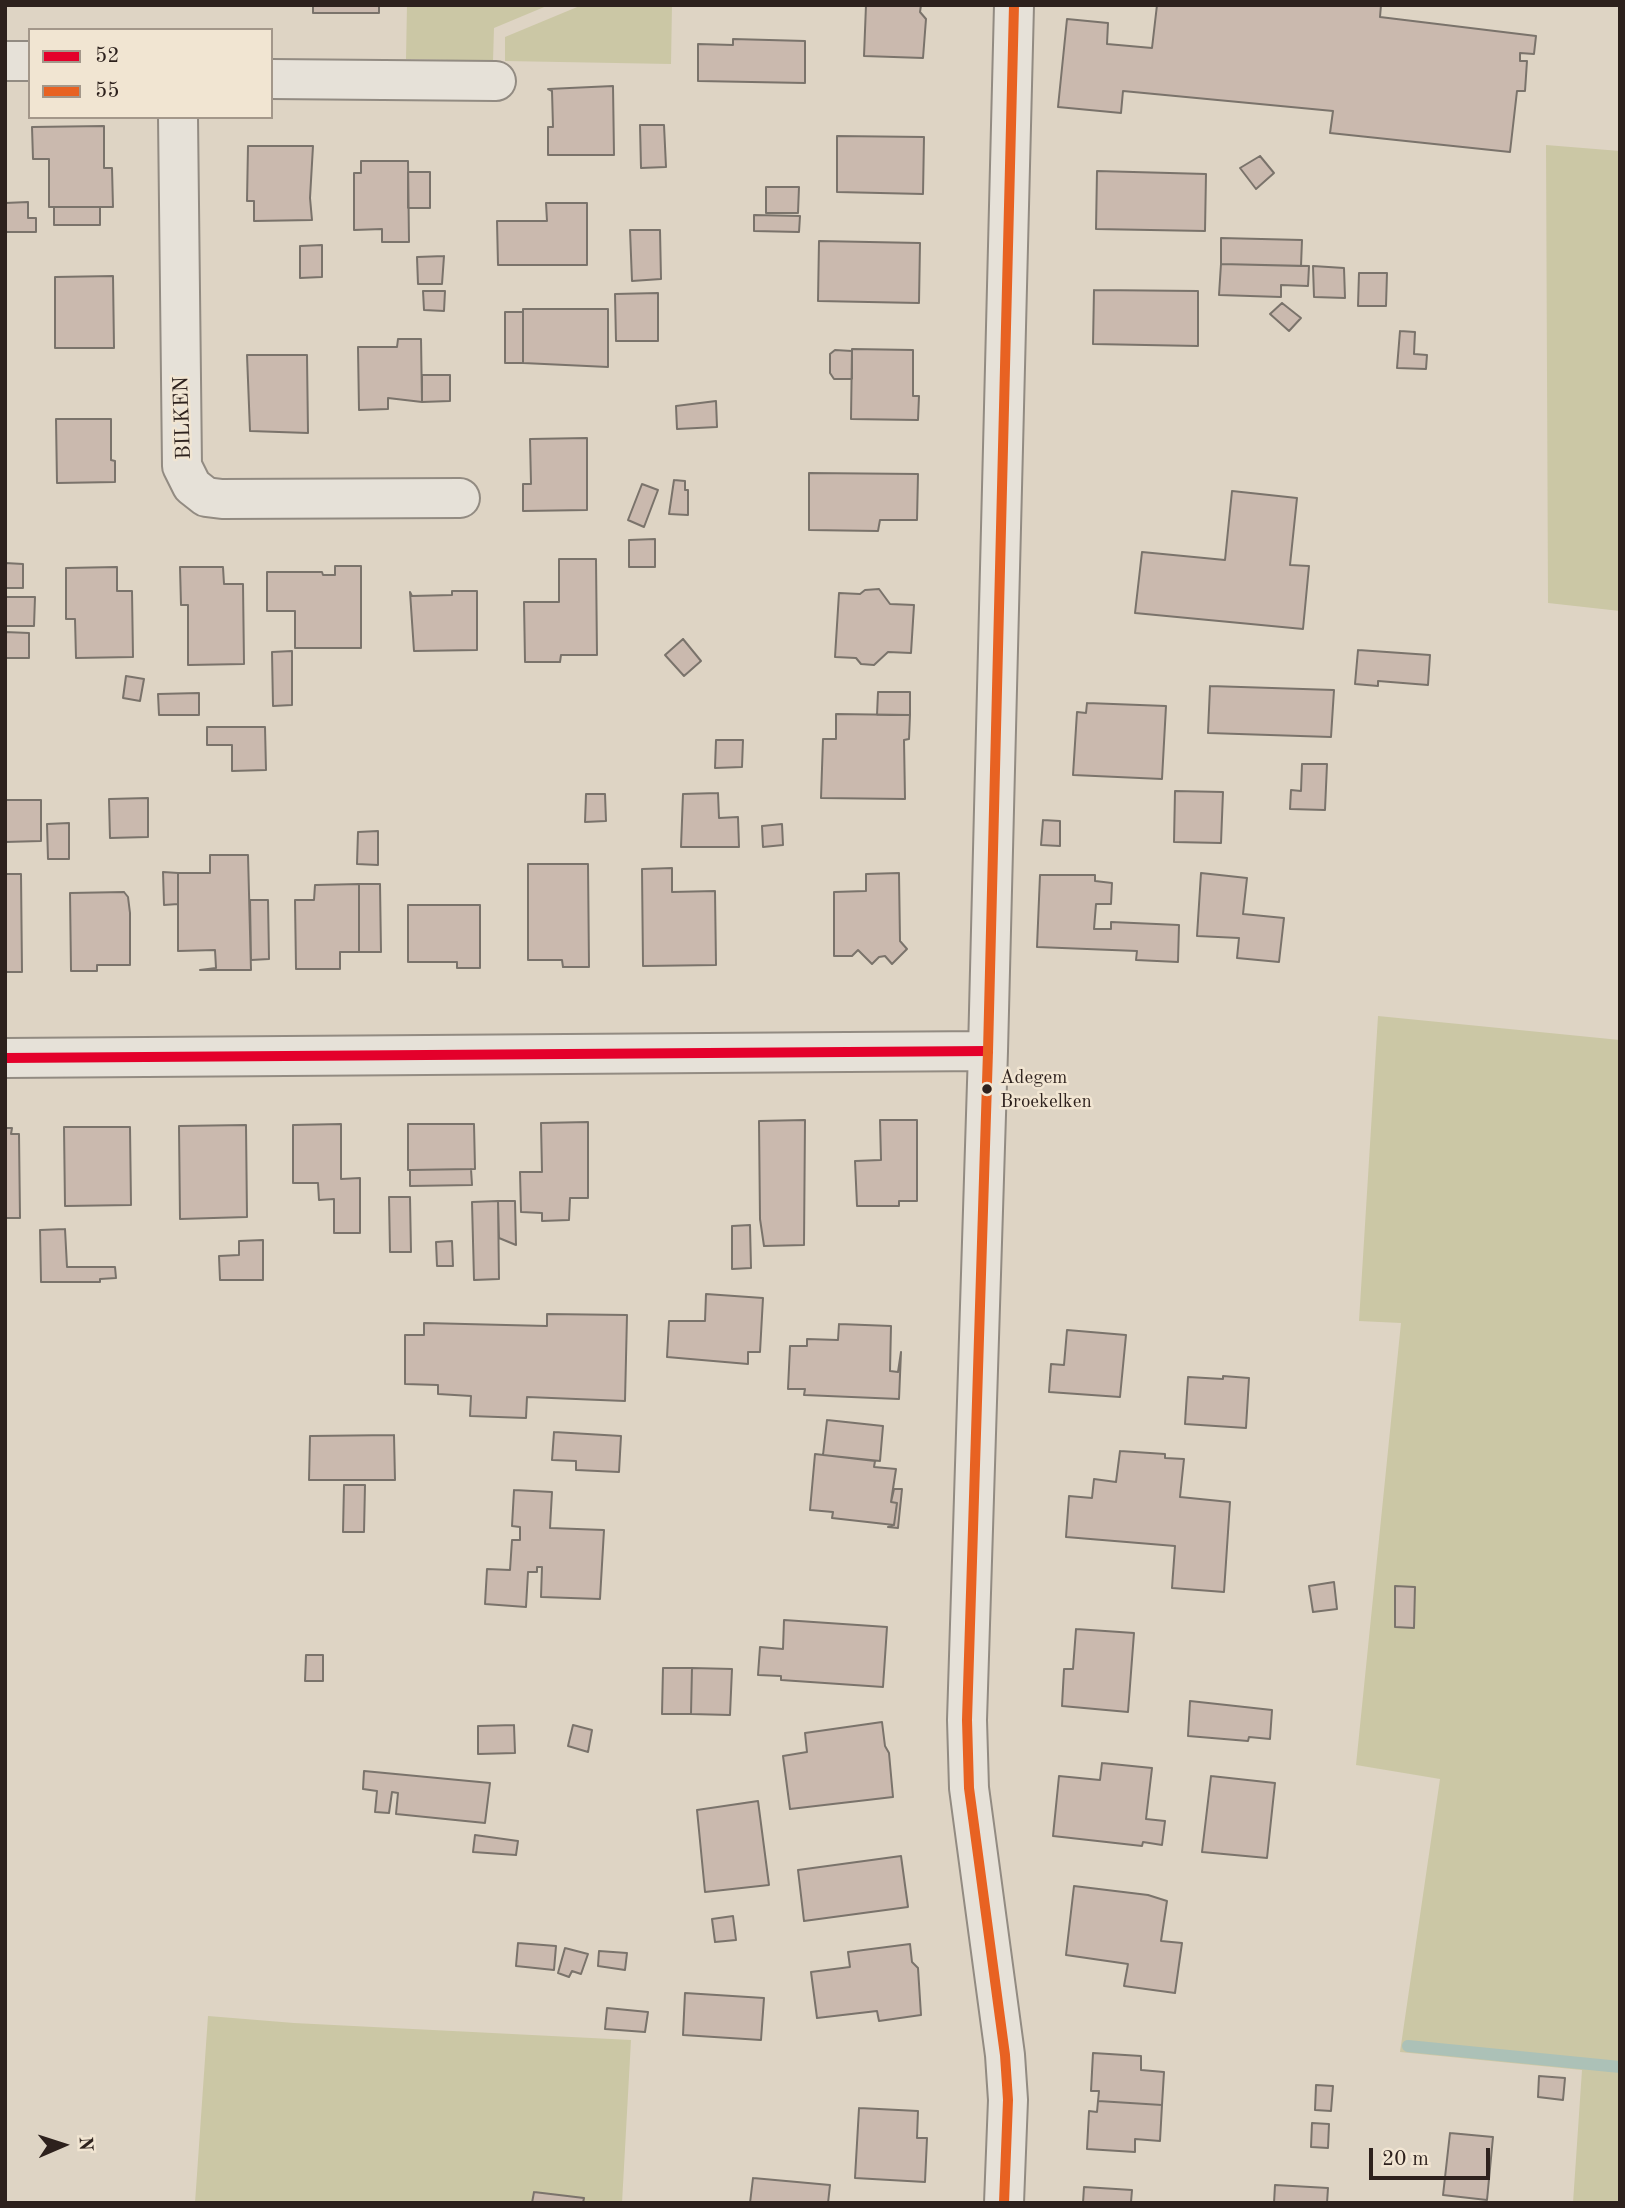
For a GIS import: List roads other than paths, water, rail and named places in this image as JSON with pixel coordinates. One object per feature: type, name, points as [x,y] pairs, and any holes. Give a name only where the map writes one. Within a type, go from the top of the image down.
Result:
[{"type":"street","points":[[1004,2203],[1006,2066],[969,1788],[967,1720],[988,1051],[1014,5]]},
{"type":"street","points":[[5,61],[28,61]]},
{"type":"street","points":[[273,79],[495,81]]},
{"type":"street","name":"BILKEN","points":[[178,119],[183,466],[192,486],[206,497],[222,499],[460,498]]},
{"type":"street","points":[[5,1058],[988,1051]]},
{"type":"waterway","points":[[1408,2046],[1620,2067]]},
{"type":"place","name":"Adegem Broekelken","points":[[987,1089]]}]
